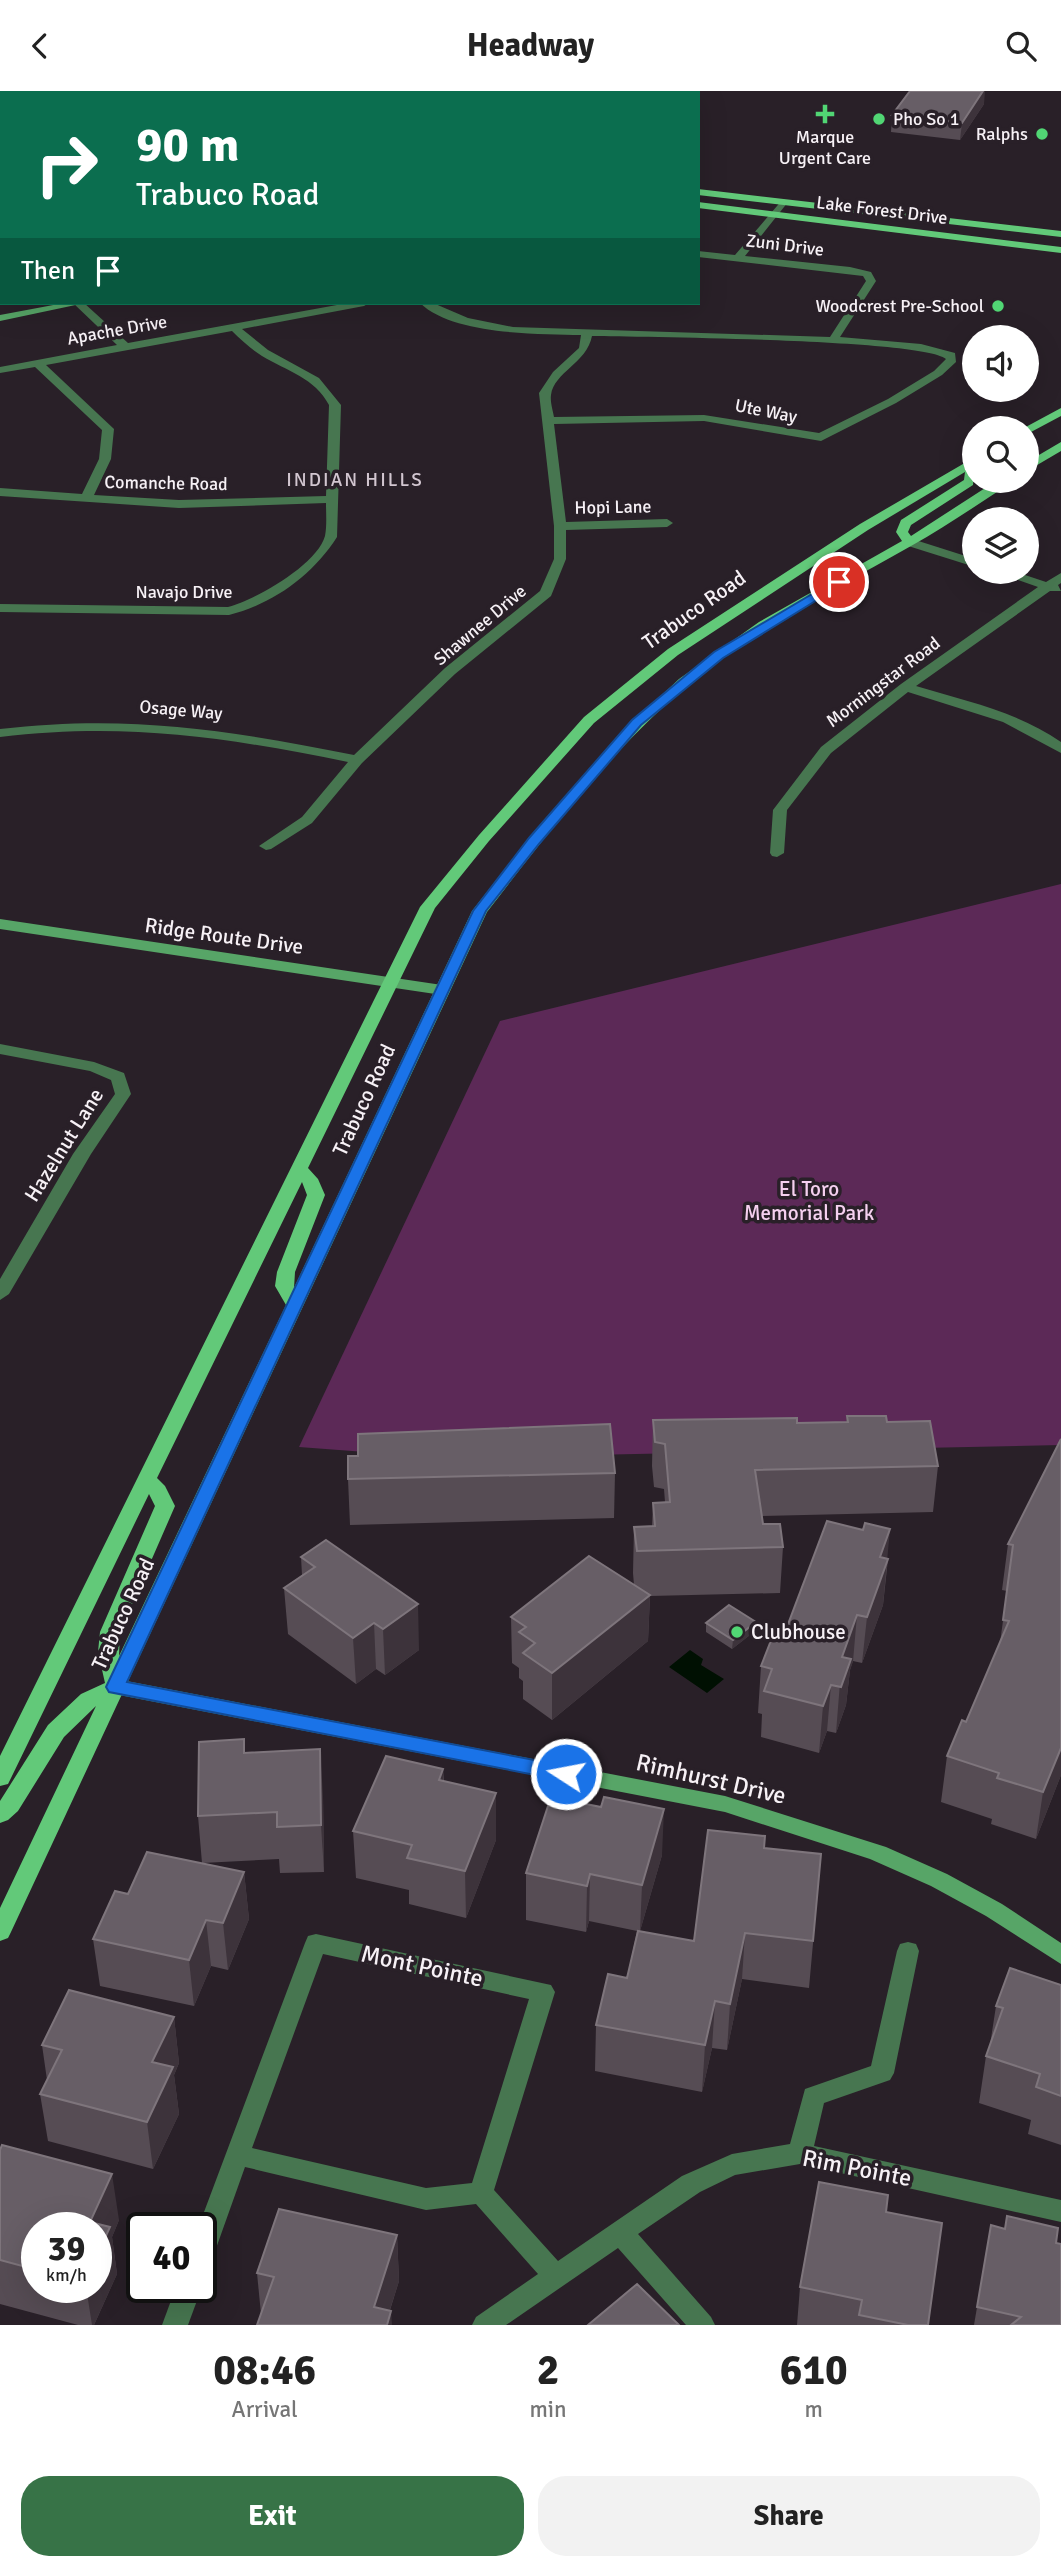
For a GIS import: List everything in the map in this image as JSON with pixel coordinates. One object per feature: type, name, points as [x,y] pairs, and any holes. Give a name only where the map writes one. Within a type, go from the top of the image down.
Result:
[{"type":"main road","name":"Lake Forest Drive","points":[[700,193],[1061,234]]},
{"type":"main road","name":"Lake Forest Drive","points":[[700,205],[1061,250]]},
{"type":"main road","points":[[1039,424],[1061,411]]},
{"type":"main road","points":[[1039,460],[1061,446]]},
{"type":"main road","name":"Trabuco Road","points":[[0,1777],[428,907],[484,838],[589,720],[673,652],[864,527],[962,469]]},
{"type":"main road","points":[[909,542],[902,532],[905,523],[962,486]]},
{"type":"main road","name":"Trabuco Road","points":[[0,1932],[480,911],[534,841],[637,723],[718,655],[986,493]]},
{"type":"main road","points":[[296,1307],[285,1286],[286,1272],[316,1195],[309,1179],[299,1168]]},
{"type":"main road","points":[[0,1814],[17,1795],[45,1747],[74,1712],[85,1700],[116,1687],[108,1652],[110,1632],[165,1506],[158,1491],[146,1479]]},
{"type":"street","points":[[739,257],[783,202]]},
{"type":"street","name":"Zuni Drive","points":[[700,254],[867,274],[871,281],[833,340]]},
{"type":"street","points":[[0,318],[68,305]]},
{"type":"street","points":[[81,305],[125,346]]},
{"type":"street","name":"Apache Drive","points":[[0,370],[353,305]]},
{"type":"street","points":[[429,305],[456,318],[488,327],[833,340]]},
{"type":"street","name":"Navajo Drive","points":[[0,608],[215,611],[242,609],[313,563],[325,550],[331,537],[335,405],[317,381],[267,354],[234,327]]},
{"type":"street","name":"Shawnee Drive","points":[[265,846],[307,820],[357,760],[450,671],[546,593],[560,559],[560,526],[545,393],[550,383],[584,349],[587,332]]},
{"type":"street","name":"Ute Way","points":[[548,421],[704,418],[821,437],[892,401],[944,368],[951,360],[951,355],[920,347],[833,340]]},
{"type":"street","points":[[36,362],[108,429],[105,459],[86,498]]},
{"type":"street","name":"Comanche Road","points":[[0,492],[179,504],[332,499]]},
{"type":"street","name":"Hopi Lane","points":[[560,526],[667,523]]},
{"type":"street","points":[[909,542],[962,559]]},
{"type":"street","name":"Morningstar Road","points":[[777,853],[780,810],[826,750],[906,687],[1054,589],[1061,577]]},
{"type":"street","points":[[906,687],[1014,723],[1035,732],[1061,749]]},
{"type":"street","name":"Osage Way","points":[[0,733],[90,723],[160,725],[233,734],[357,760]]},
{"type":"street","name":"Ridge Route Drive","points":[[0,924],[442,990]]},
{"type":"street","name":"Hazelnut Lane","points":[[0,1049],[94,1067],[118,1077],[123,1094],[82,1154],[0,1294]]},
{"type":"street","name":"Rimhurst Drive","points":[[116,1687],[725,1804],[878,1853],[939,1880],[994,1910],[1061,1955]]},
{"type":"street","name":"Mont Pointe","points":[[217,2212],[316,1943],[543,1992],[481,2193]]},
{"type":"street","points":[[800,2153],[814,2095],[882,2073],[908,1951]]},
{"type":"street","name":"Rim Pointe","points":[[485,2325],[691,2184],[732,2165],[800,2153],[1061,2211]]},
{"type":"street","points":[[238,2155],[426,2199],[481,2193],[557,2277]]},
{"type":"street","points":[[621,2233],[702,2325]]},
{"type":"street","points":[[175,2325],[183,2303]]},
{"type":"green space","name":"El Toro Memorial Park","points":[[1061,884],[1061,1445],[445,1458],[299,1447],[500,1021]]},
{"type":"shaded area","points":[[690,1650],[703,1659],[701,1665],[724,1679],[707,1693],[669,1667]]},
{"type":"building","points":[[910,91],[983,91],[962,123],[892,115]]},
{"type":"building","points":[[847,1416],[886,1416],[887,1422],[930,1421],[938,1466],[755,1470],[763,1524],[780,1524],[783,1547],[637,1551],[634,1527],[655,1526],[653,1503],[670,1502],[665,1444],[655,1442],[653,1420],[797,1418],[797,1423],[848,1422]]},
{"type":"building","points":[[610,1424],[615,1473],[348,1479],[348,1456],[358,1456],[358,1434]]},
{"type":"building","points":[[1061,1439],[1061,1748],[1043,1792],[997,1778],[999,1773],[947,1756],[962,1720],[966,1722],[1009,1621],[1003,1620],[1013,1545],[1008,1544]]},
{"type":"building","points":[[827,1521],[863,1530],[865,1523],[890,1529],[880,1557],[888,1559],[867,1617],[857,1615],[842,1657],[851,1659],[841,1687],[831,1685],[823,1706],[764,1691],[772,1669],[761,1666],[772,1638],[782,1640]]},
{"type":"building","points":[[326,1540],[418,1604],[383,1629],[374,1623],[353,1638],[284,1588],[315,1567],[301,1557]]},
{"type":"building","points":[[589,1556],[650,1595],[552,1673],[523,1653],[535,1643],[519,1632],[526,1627],[511,1617]]},
{"type":"building","points":[[729,1605],[756,1622],[733,1640],[706,1623]]},
{"type":"building","points":[[244,1739],[244,1753],[320,1749],[321,1825],[277,1827],[277,1812],[198,1816],[199,1742]]},
{"type":"building","points":[[386,1756],[443,1769],[439,1780],[496,1793],[465,1871],[407,1858],[412,1845],[353,1831]]},
{"type":"building","points":[[551,1797],[601,1807],[604,1797],[664,1809],[642,1885],[590,1874],[587,1886],[526,1873]]},
{"type":"building","points":[[708,1830],[765,1836],[764,1848],[821,1854],[813,1941],[745,1933],[730,2004],[715,2001],[705,2045],[596,2025],[608,1974],[627,1978],[638,1931],[694,1941]]},
{"type":"building","points":[[147,1852],[244,1872],[223,1923],[206,1920],[189,1960],[93,1939],[115,1891],[128,1894]]},
{"type":"building","points":[[1010,1968],[1061,1985],[1061,2096],[1036,2087],[1040,2074],[986,2056],[1003,2008],[996,2006]]},
{"type":"building","points":[[69,1990],[174,2017],[152,2062],[173,2067],[147,2122],[40,2094],[62,2050],[42,2045]]},
{"type":"building","points":[[2,2145],[112,2174],[95,2212],[21,2212],[21,2266],[0,2260]]},
{"type":"building","points":[[819,2182],[888,2195],[886,2212],[942,2223],[928,2325],[908,2325],[859,2315],[862,2300],[800,2287]]},
{"type":"building","points":[[279,2209],[397,2235],[374,2307],[391,2311],[387,2325],[257,2325],[274,2277],[257,2273]]},
{"type":"building","points":[[1007,2216],[1058,2228],[1056,2243],[1061,2244],[1061,2325],[1011,2325],[1021,2317],[977,2307],[991,2225],[1005,2229]]},
{"type":"building","points":[[637,2284],[679,2325],[588,2325]]},
{"type":"place","name":"Marque Urgent Care","points":[[825,114]]},
{"type":"place","name":"Pho So 1","points":[[879,119]]},
{"type":"place","name":"Ralphs","points":[[1042,134]]},
{"type":"place","name":"Woodcrest Pre-School","points":[[998,306]]},
{"type":"place","name":"Clubhouse","points":[[737,1632]]},
{"type":"district","name":"INDIAN HILLS","points":[[355,479]]},
{"type":"route","points":[[566,1774],[116,1687],[480,911],[534,841],[637,723],[718,655],[839,582]]}]
